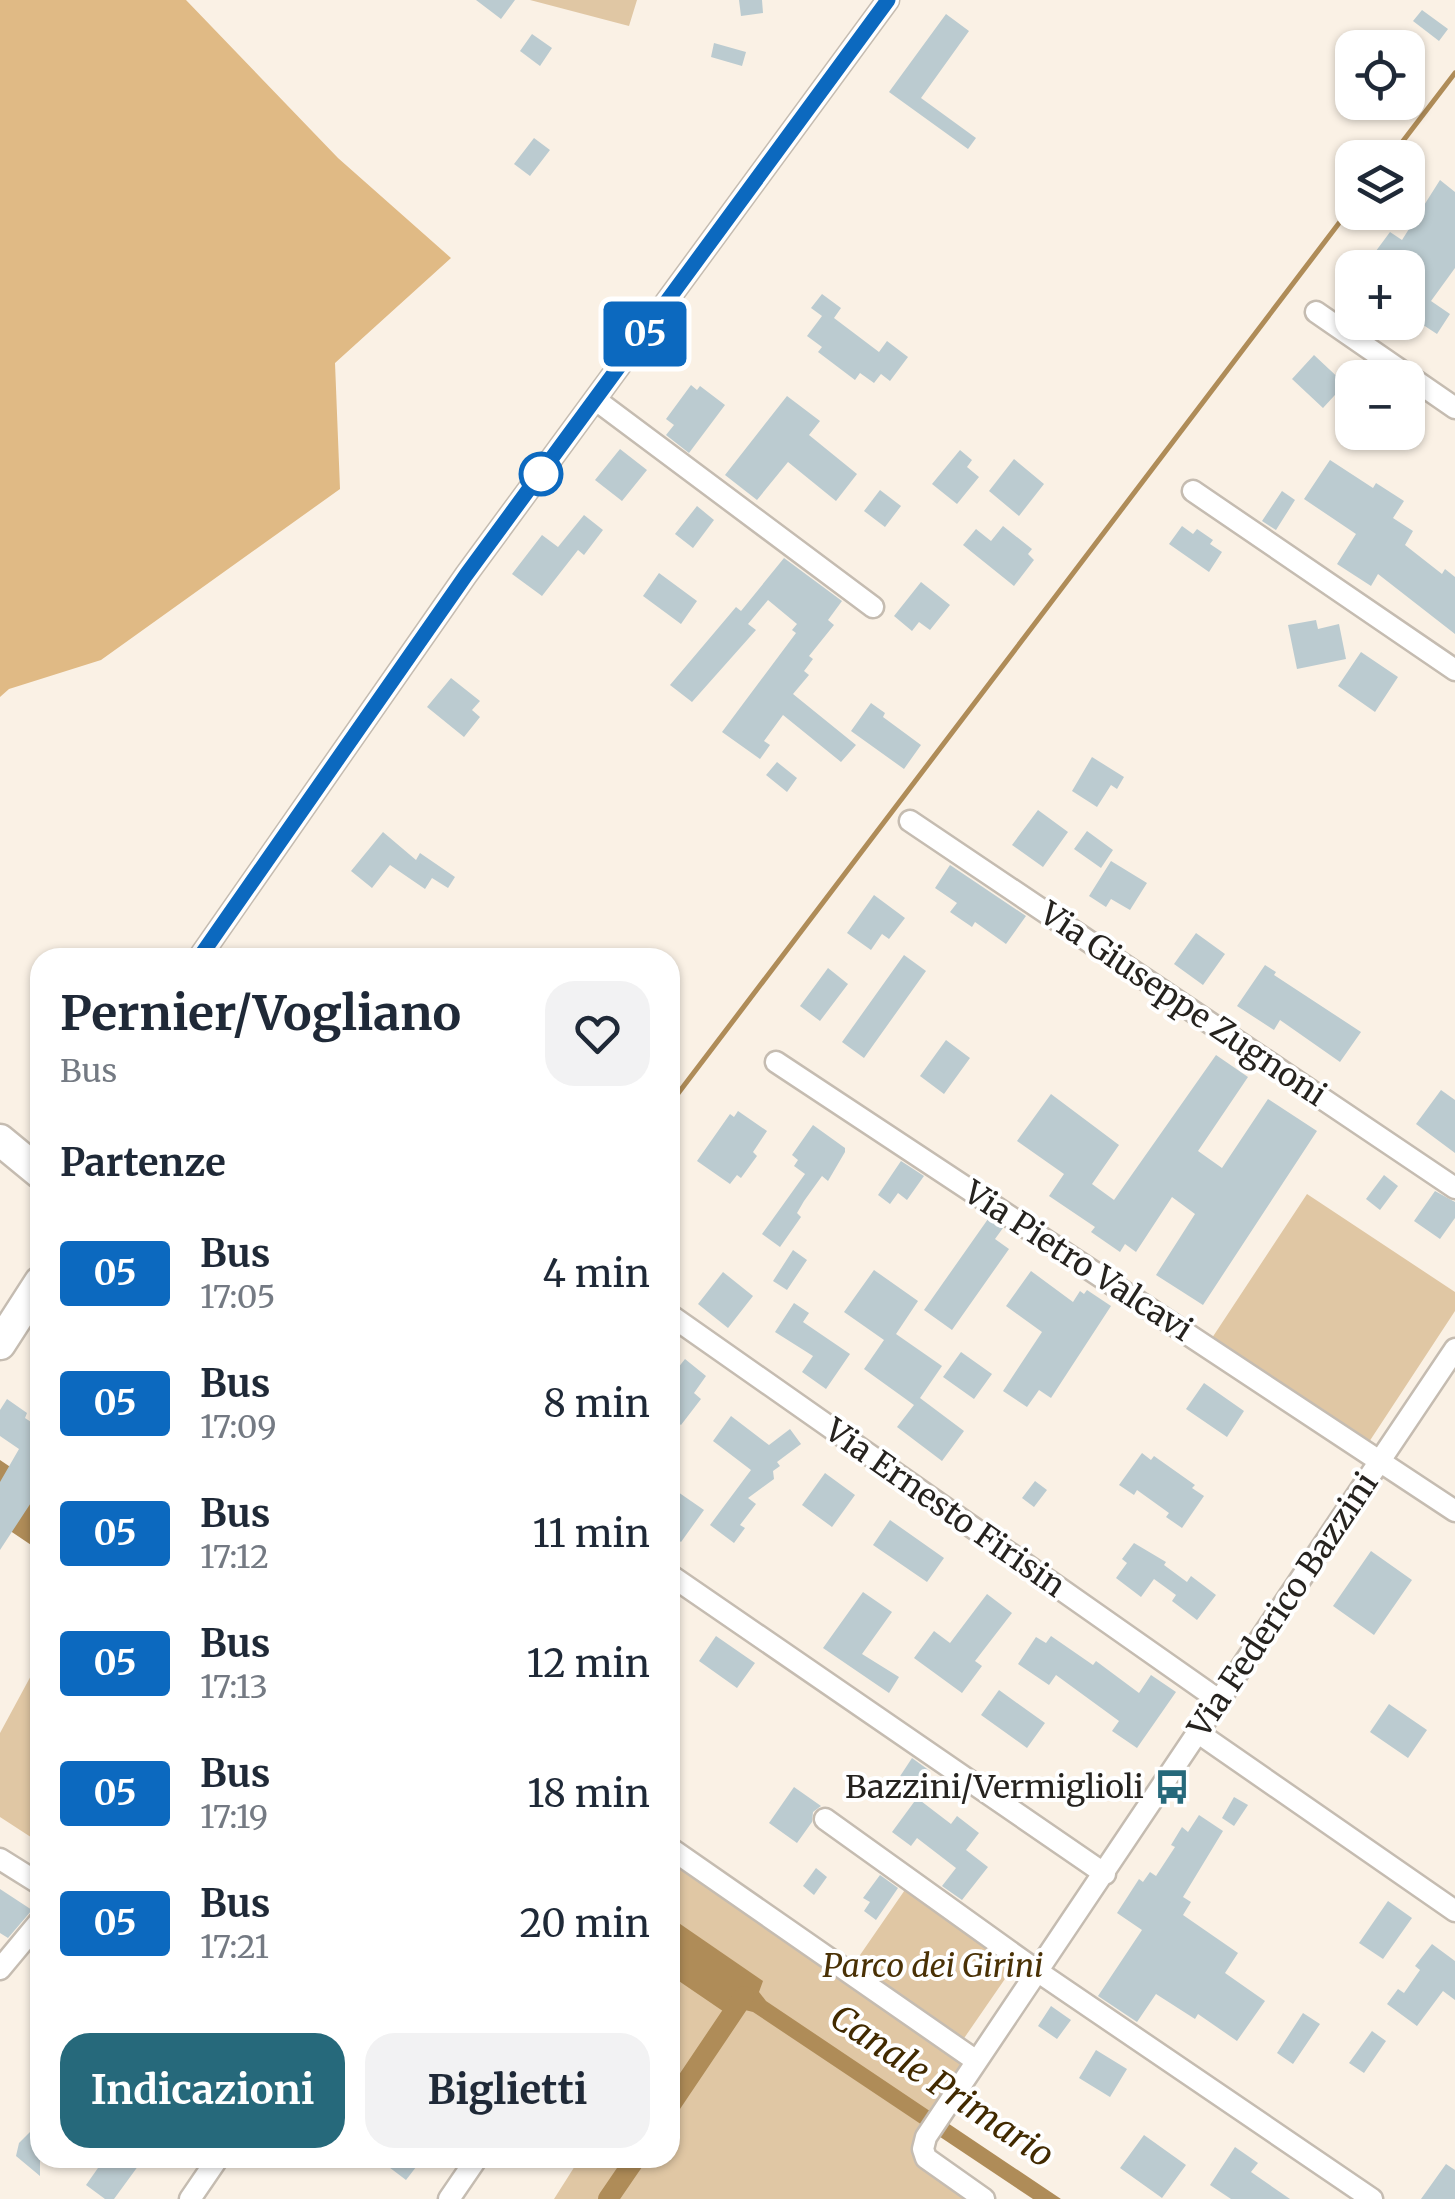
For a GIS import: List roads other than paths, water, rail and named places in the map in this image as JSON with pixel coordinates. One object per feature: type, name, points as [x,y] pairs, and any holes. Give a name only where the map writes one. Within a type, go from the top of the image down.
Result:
[{"type":"street","points":[[206,948],[466,575],[888,0]]},
{"type":"street","points":[[1316,312],[1455,408]]},
{"type":"street","points":[[596,400],[873,606]]},
{"type":"street","points":[[1193,492],[1455,670]]},
{"type":"street","name":"Via Giuseppe Zugnoni","points":[[910,821],[1455,1188]]},
{"type":"street","name":"Via Pietro Valcavi","points":[[776,1062],[1455,1512]]},
{"type":"street","points":[[0,1140],[30,1165]]},
{"type":"street","points":[[0,1344],[30,1298]]},
{"type":"street","name":"Via Ernesto Firisin","points":[[680,1322],[1220,1701]]},
{"type":"street","name":"Via Federico Bazzini","points":[[984,2199],[926,2158],[926,2137],[1455,1349]]},
{"type":"street","points":[[680,1582],[1105,1874]]},
{"type":"street","points":[[1197,1732],[1455,1911]]},
{"type":"street","points":[[825,1819],[1037,1971],[1372,2199]]},
{"type":"street","points":[[680,1855],[976,2060]]},
{"type":"street","points":[[0,1860],[30,1878]]},
{"type":"street","points":[[4,1958],[30,1931]]},
{"type":"street","points":[[190,2199],[211,2168]]},
{"type":"street","points":[[449,2199],[470,2168]]},
{"type":"waterway","points":[[1404,140],[1455,73]]},
{"type":"waterway","points":[[680,1091],[1335,228]]},
{"type":"waterway","points":[[680,2091],[744,1996]]},
{"type":"waterway","points":[[608,2199],[629,2168]]},
{"type":"place","name":"Bazzini/Vermiglioli","points":[[1172,1787]]},
{"type":"park label","name":"Parco dei Girini","points":[[933,1966]]},
{"type":"water label","name":"Canale Primario","points":[[942,2086]]}]
